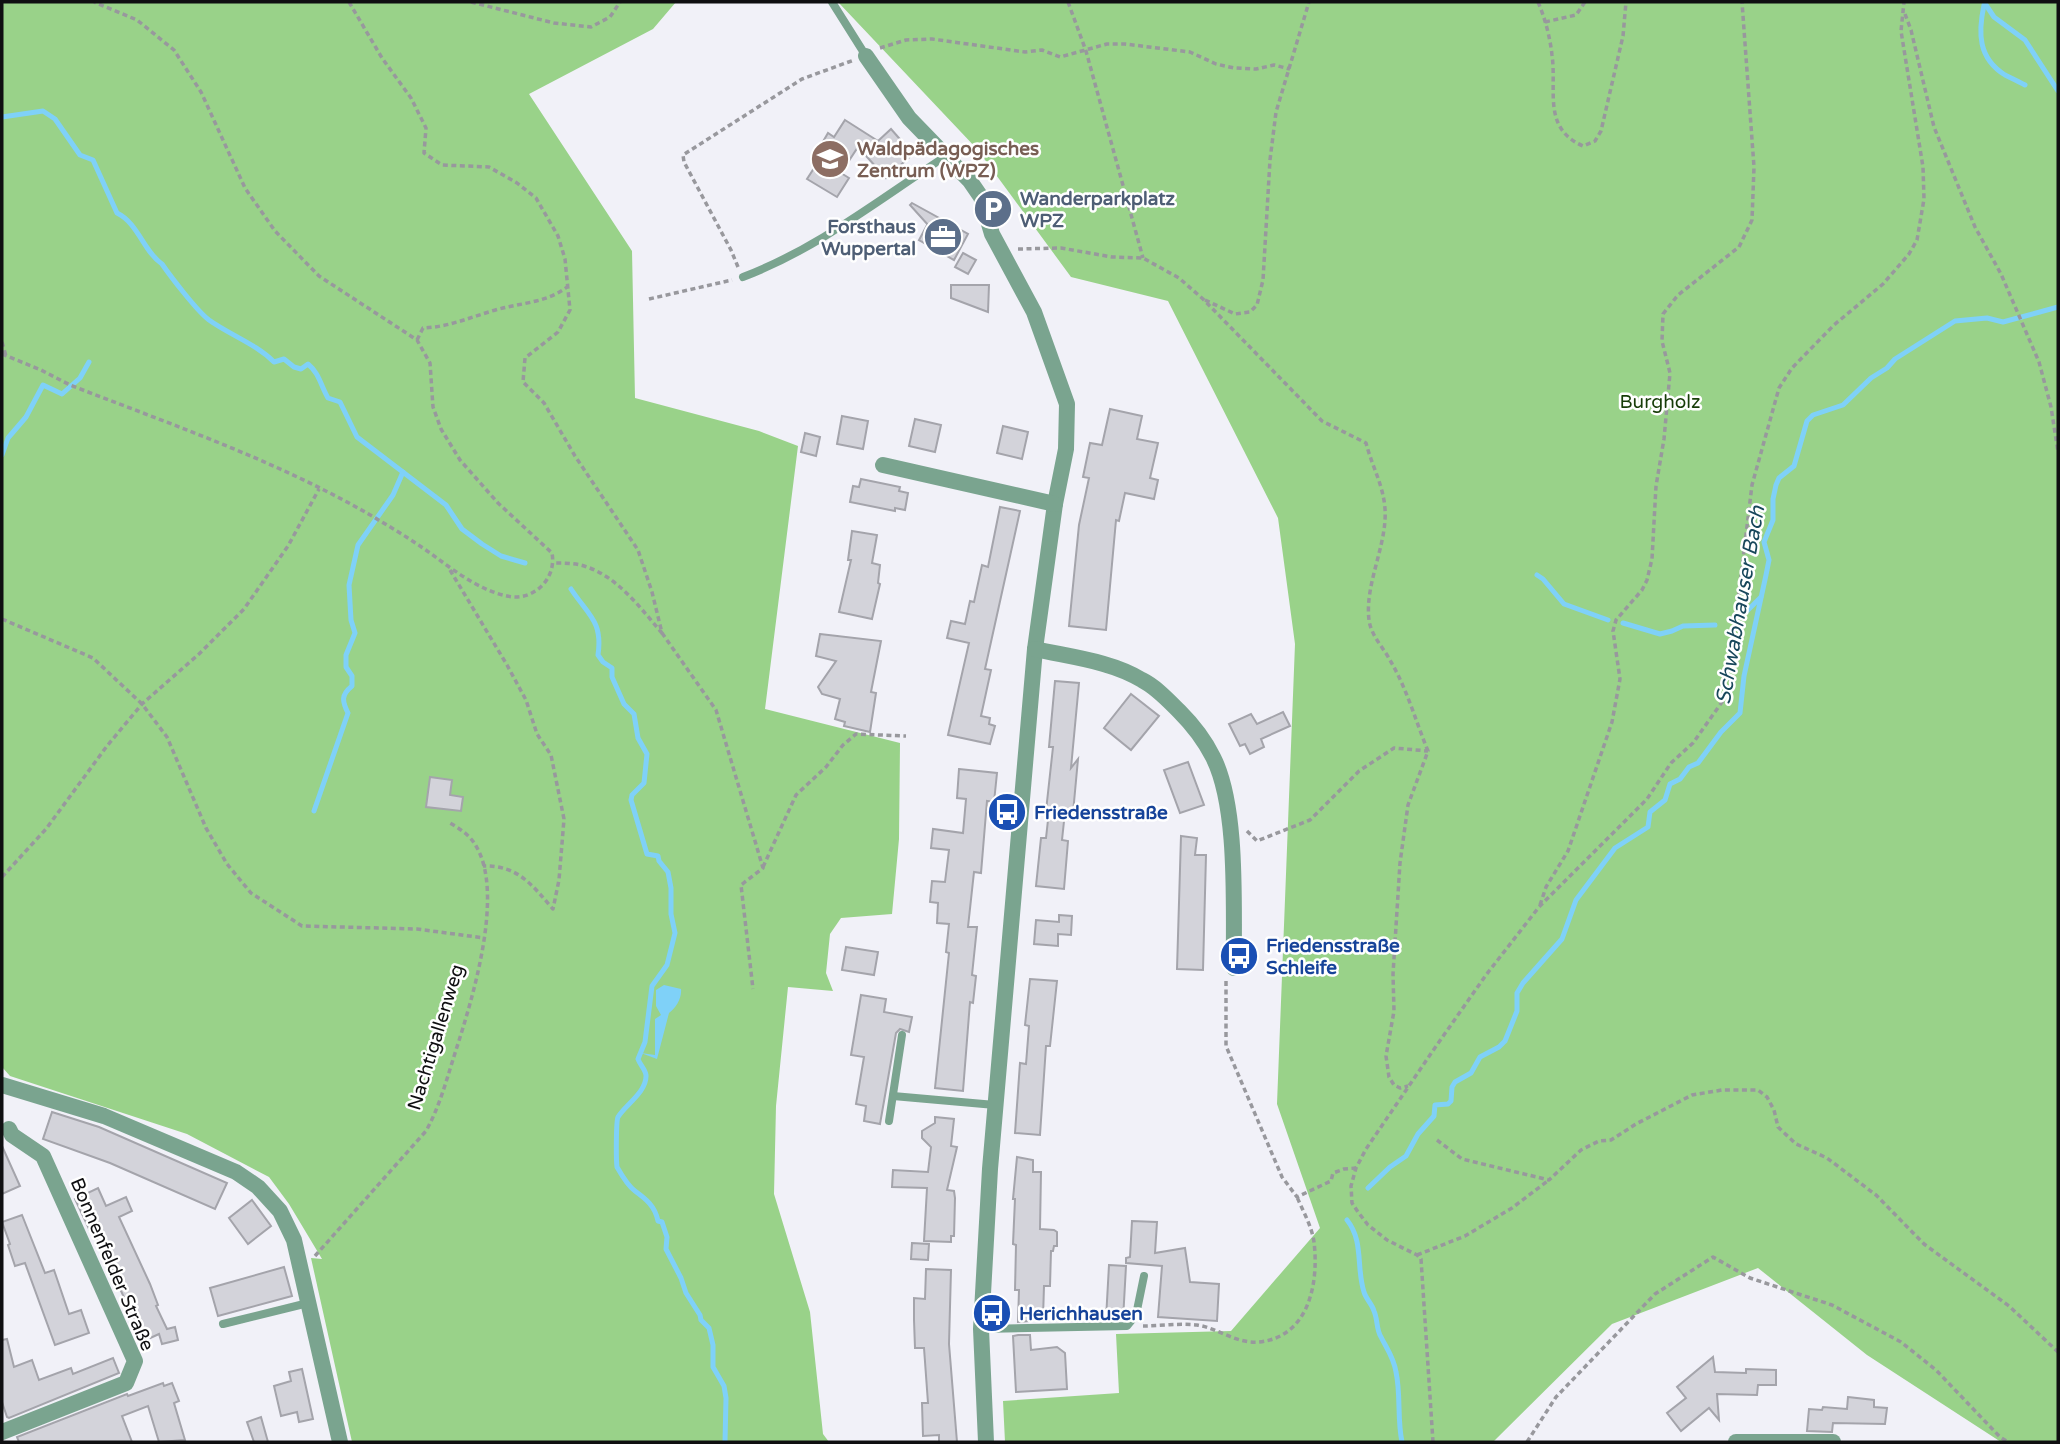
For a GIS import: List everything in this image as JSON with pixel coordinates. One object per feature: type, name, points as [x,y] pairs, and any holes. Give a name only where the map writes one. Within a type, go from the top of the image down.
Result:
[{"type":"street","points":[[866,56],[909,118],[970,181],[981,197],[992,234],[1034,312],[1067,404],[1066,449],[1055,503],[1035,649],[995,1105],[981,1329],[986,1442]]},
{"type":"street","points":[[883,465],[1055,503]]},
{"type":"street","points":[[1035,649],[1109,666],[1142,680],[1169,700],[1197,730],[1214,759],[1221,778],[1229,818],[1234,968]]},
{"type":"street","points":[[2,1085],[104,1116],[236,1172],[258,1187],[280,1211],[294,1240],[340,1442]]},
{"type":"street","name":"Bonnenfelder Straße","points":[[2,1432],[127,1383],[135,1361],[43,1156],[12,1135],[9,1129]]},
{"type":"street","points":[[1736,1442],[1833,1442]]},
{"type":"lane","points":[[832,2],[866,56]]},
{"type":"lane","points":[[743,277],[770,267],[838,228],[946,156]]},
{"type":"lane","points":[[888,1121],[902,1035]]},
{"type":"lane","points":[[892,1096],[995,1105]]},
{"type":"lane","points":[[981,1329],[1127,1326],[1136,1315],[1144,1276]]},
{"type":"lane","points":[[223,1324],[308,1303]]},
{"type":"path","points":[[2,342],[4,355],[70,385],[273,466],[365,512],[449,568],[485,588],[508,597],[529,594],[542,586],[551,574],[554,563],[552,553],[498,503],[460,460],[441,429],[433,408],[430,363],[417,340],[319,276],[275,231],[245,188],[201,92],[174,50],[137,20],[94,2]]},
{"type":"path","points":[[349,2],[382,58],[411,99],[426,128],[424,153],[442,165],[489,167],[536,198],[558,236],[565,259],[570,310],[558,332],[525,358],[523,382],[544,403],[575,456],[638,550],[662,634]]},
{"type":"path","points":[[471,2],[554,23],[591,26],[610,17],[620,2]]},
{"type":"path","points":[[1068,2],[1086,51],[1143,258]]},
{"type":"path","points":[[1203,299],[1235,314],[1250,312],[1257,305],[1263,280],[1270,160],[1276,112],[1309,2]]},
{"type":"path","points":[[1538,2],[1552,55],[1553,107],[1556,119],[1569,140],[1583,146],[1595,141],[1601,131],[1623,36],[1626,2]]},
{"type":"path","points":[[1545,22],[1576,15],[1585,2]]},
{"type":"path","points":[[1539,907],[1546,887],[1568,851],[1612,722],[1620,679],[1613,631],[1616,620],[1642,590],[1652,559],[1656,486],[1664,439],[1670,373],[1662,341],[1663,314],[1678,295],[1739,247],[1752,220],[1754,167],[1742,2]]},
{"type":"path","points":[[1433,1442],[1421,1259],[1387,1240],[1368,1225],[1358,1212],[1352,1203],[1356,1168],[1366,1149],[1486,975],[1539,907],[1647,799],[1671,763],[1693,743],[1721,702],[1738,601],[1752,485],[1779,388],[1791,368],[1834,325],[1883,284],[1909,254],[1917,240],[1924,199],[1923,167],[1901,31],[1904,2]]},
{"type":"path","points":[[1904,12],[1911,30],[1934,127],[1975,227],[2001,274],[2039,362],[2051,407],[2058,452]]},
{"type":"path","points":[[649,299],[743,277],[732,250],[684,162],[683,155],[802,79],[866,56],[880,48],[906,40],[932,39],[1025,52],[1042,50],[1060,57],[1107,44],[1125,44],[1190,52],[1216,64],[1234,68],[1256,69],[1275,65],[1290,69]]},
{"type":"path","points":[[1002,249],[1060,248],[1112,257],[1143,258],[1179,278],[1203,299],[1322,421],[1366,443],[1372,465],[1383,486],[1385,503],[1385,522],[1368,618],[1371,631],[1392,663],[1428,751],[1421,776],[1408,805],[1400,863],[1393,974],[1394,1010],[1386,1056],[1386,1070],[1394,1085],[1399,1088],[1410,1085]]},
{"type":"path","points":[[417,340],[423,328],[440,328],[497,309],[556,296],[568,287]]},
{"type":"path","points":[[2,877],[46,829],[107,746],[142,704],[200,654],[244,609],[288,546],[319,489]]},
{"type":"path","points":[[554,563],[588,567],[626,592],[662,634],[716,710],[763,868]]},
{"type":"path","points":[[449,568],[526,700],[537,734],[551,755],[564,819],[553,909],[524,876],[495,866],[483,866]]},
{"type":"path","points":[[2,619],[93,658],[142,704],[167,737],[206,828],[227,864],[251,894],[302,926],[417,929],[484,938]]},
{"type":"path","points":[[753,989],[741,885],[763,868],[796,795],[826,767],[843,745],[856,734],[906,736]]},
{"type":"path","points":[[1229,818],[1241,825],[1257,842],[1310,820],[1359,771],[1394,748],[1428,751]]},
{"type":"path","name":"Nachtigallenweg","points":[[302,1275],[321,1247],[426,1131],[437,1112],[474,991],[487,909],[483,866],[477,847],[470,838],[448,822]]},
{"type":"path","points":[[1127,1326],[1198,1325],[1232,1339],[1258,1342],[1285,1334],[1308,1307],[1315,1281],[1314,1240],[1297,1196],[1282,1177],[1226,1046],[1226,979],[1234,968]]},
{"type":"path","points":[[1418,1255],[1465,1237],[1512,1208],[1549,1180],[1581,1150],[1598,1141],[1611,1140],[1692,1095],[1722,1090],[1758,1090],[1767,1097],[1778,1127],[1796,1143],[1827,1158],[1876,1195],[1924,1244],[2009,1306],[2058,1352]]},
{"type":"path","points":[[1437,1140],[1462,1159],[1549,1180]]},
{"type":"path","points":[[1297,1196],[1331,1181],[1333,1173],[1356,1168]]},
{"type":"path","points":[[1527,1442],[1556,1398],[1655,1294],[1713,1257],[1750,1278],[1832,1305],[1901,1342],[1936,1370],[2000,1437],[2008,1442]]},
{"type":"green space","points":[[2,2],[676,2],[653,29],[529,94],[632,251],[635,398],[759,431],[798,446],[765,709],[900,743],[899,839],[892,914],[841,918],[830,934],[826,973],[833,991],[788,987],[776,1106],[774,1194],[810,1312],[823,1434],[829,1442],[352,1442],[311,1258],[322,1259],[289,1204],[269,1177],[187,1134],[10,1076],[2,1067]]},
{"type":"green space","name":"Burgholz","points":[[838,2],[2058,2],[2058,1442],[2001,1442],[1867,1355],[1758,1268],[1612,1324],[1493,1442],[1005,1442],[1003,1401],[1119,1393],[1116,1334],[1231,1331],[1320,1228],[1277,1104],[1295,644],[1278,518],[1168,301],[1071,277],[977,149]]},
{"type":"water","points":[[664,985],[681,989],[681,992],[678,1002],[669,1013],[657,1059],[641,1053],[655,1055],[655,1019],[661,1015],[656,1006],[656,990]]},
{"type":"building","points":[[845,120],[878,141],[891,129],[913,154],[886,178],[858,147],[841,173],[849,178],[837,197],[807,179],[818,162],[813,159],[828,133],[834,137]]},
{"type":"building","name":"Forsthaus Wuppertal","points":[[912,203],[968,234],[954,260],[919,240],[927,225],[929,226],[910,205]]},
{"type":"building","points":[[963,253],[976,260],[968,274],[955,267]]},
{"type":"building","points":[[951,285],[989,285],[988,312],[951,298]]},
{"type":"building","points":[[1110,409],[1142,416],[1137,439],[1158,443],[1150,478],[1158,480],[1154,499],[1125,493],[1119,521],[1116,520],[1106,630],[1069,626],[1079,525],[1089,478],[1083,477],[1090,443],[1102,445]]},
{"type":"building","points":[[842,416],[868,421],[863,449],[837,444]]},
{"type":"building","points":[[915,419],[941,425],[935,452],[909,446]]},
{"type":"building","points":[[1003,426],[1028,432],[1022,459],[997,453]]},
{"type":"building","points":[[805,433],[820,437],[816,456],[801,452]]},
{"type":"building","points":[[861,479],[900,487],[899,491],[908,493],[905,510],[895,508],[895,511],[850,502],[853,486],[859,487]]},
{"type":"building","points":[[1000,507],[1020,511],[985,669],[991,670],[981,716],[990,718],[989,724],[995,726],[990,744],[948,735],[969,643],[947,638],[951,621],[965,624],[970,601],[974,602],[982,565],[988,567]]},
{"type":"building","points":[[852,531],[877,535],[872,563],[880,565],[880,584],[872,619],[839,612],[851,560],[848,560]]},
{"type":"building","points":[[820,634],[881,641],[871,692],[876,693],[870,732],[844,726],[845,722],[835,719],[840,699],[822,694],[818,687],[836,661],[816,656]]},
{"type":"building","points":[[1055,681],[1079,683],[1071,768],[1078,759],[1073,813],[1065,812],[1062,840],[1068,841],[1064,889],[1036,886],[1041,838],[1046,838],[1049,811],[1046,811],[1053,747],[1049,747]]},
{"type":"building","points":[[1131,694],[1159,716],[1131,750],[1104,728]]},
{"type":"building","points":[[1283,712],[1290,726],[1261,739],[1264,747],[1250,754],[1245,744],[1240,746],[1229,724],[1251,714],[1257,724]]},
{"type":"building","points":[[1188,762],[1204,805],[1180,813],[1164,770]]},
{"type":"building","points":[[959,769],[997,773],[994,802],[987,801],[981,873],[974,872],[968,927],[977,927],[972,975],[976,976],[973,1003],[970,1002],[963,1091],[935,1088],[949,953],[946,952],[949,924],[937,923],[938,903],[930,902],[932,881],[945,882],[949,850],[931,848],[933,829],[963,833],[966,799],[957,798]]},
{"type":"building","points":[[430,777],[452,780],[450,795],[463,797],[461,811],[426,807]]},
{"type":"building","points":[[1181,836],[1197,838],[1195,855],[1206,855],[1203,970],[1177,969]]},
{"type":"building","points":[[1059,915],[1072,916],[1071,935],[1058,934],[1058,946],[1034,944],[1036,920],[1059,922]]},
{"type":"building","points":[[846,947],[878,952],[874,975],[842,970]]},
{"type":"building","points":[[1030,979],[1057,981],[1050,1046],[1046,1046],[1040,1135],[1015,1133],[1020,1063],[1026,1064],[1029,1026],[1025,1025]]},
{"type":"building","points":[[861,995],[886,999],[884,1012],[912,1017],[909,1032],[900,1029],[896,1033],[880,1124],[864,1121],[866,1106],[856,1104],[864,1057],[851,1055]]},
{"type":"building","points":[[52,1112],[99,1127],[227,1183],[215,1209],[110,1163],[43,1139]]},
{"type":"building","points":[[935,1117],[954,1119],[951,1146],[957,1147],[947,1190],[954,1191],[955,1198],[954,1236],[951,1236],[951,1242],[924,1241],[927,1188],[892,1187],[893,1170],[928,1172],[931,1147],[922,1138],[922,1131],[935,1123]]},
{"type":"building","points":[[2,1146],[20,1186],[2,1194]]},
{"type":"building","points":[[1017,1157],[1033,1160],[1033,1172],[1041,1172],[1040,1229],[1057,1232],[1057,1246],[1051,1251],[1050,1286],[1044,1286],[1043,1318],[1029,1318],[1029,1321],[1018,1322],[1019,1290],[1015,1290],[1016,1245],[1013,1244]]},
{"type":"building","points":[[98,1188],[106,1206],[126,1197],[132,1211],[119,1217],[150,1284],[158,1305],[156,1306],[167,1329],[175,1327],[178,1340],[162,1344],[159,1334],[144,1341],[93,1230],[90,1231],[75,1199]]},
{"type":"building","points":[[252,1200],[271,1226],[248,1244],[229,1218]]},
{"type":"building","points":[[22,1215],[45,1273],[54,1270],[69,1314],[81,1310],[89,1333],[55,1345],[25,1263],[15,1266],[2,1222]]},
{"type":"building","points":[[1132,1221],[1157,1222],[1155,1253],[1185,1248],[1190,1282],[1219,1284],[1217,1321],[1158,1317],[1162,1266],[1126,1263],[1126,1258],[1130,1257]]},
{"type":"building","points":[[912,1243],[929,1244],[928,1260],[911,1259]]},
{"type":"building","points":[[1109,1265],[1126,1266],[1123,1320],[1106,1319]]},
{"type":"building","points":[[284,1267],[292,1296],[218,1316],[210,1288]]},
{"type":"building","points":[[926,1269],[951,1270],[949,1344],[957,1442],[939,1442],[939,1435],[923,1436],[922,1403],[928,1403],[924,1348],[915,1348],[914,1298],[925,1299]]},
{"type":"building","points":[[1030,1335],[1031,1350],[1057,1347],[1065,1353],[1067,1389],[1016,1392],[1013,1336]]},
{"type":"building","points":[[7,1339],[14,1367],[32,1360],[39,1380],[71,1368],[73,1374],[113,1358],[119,1373],[9,1418],[2,1402],[2,1340]]},
{"type":"building","points":[[1713,1357],[1715,1372],[1776,1370],[1776,1385],[1758,1385],[1757,1395],[1717,1394],[1719,1420],[1709,1408],[1681,1431],[1667,1413],[1686,1398],[1677,1387]]},
{"type":"building","points":[[302,1369],[313,1419],[299,1422],[297,1412],[281,1416],[274,1386],[291,1381],[289,1372]]},
{"type":"building","points":[[163,1383],[164,1386],[172,1383],[179,1401],[174,1403],[185,1440],[159,1442],[148,1406],[122,1416],[132,1442],[19,1442],[17,1437],[127,1394],[128,1396]]},
{"type":"building","points":[[1848,1397],[1874,1400],[1874,1407],[1887,1408],[1885,1424],[1833,1423],[1832,1432],[1807,1431],[1809,1409],[1847,1409]]},
{"type":"building","points":[[261,1417],[268,1442],[254,1442],[247,1422]]},
{"type":"waterway","points":[[1984,2],[1994,17],[2025,40],[2058,91]]},
{"type":"waterway","points":[[1984,5],[1981,35],[1989,61],[2005,75],[2025,85]]},
{"type":"waterway","points":[[2,117],[43,111],[55,119],[80,155],[93,160],[117,213],[130,224],[204,316],[274,362],[284,359],[301,369],[308,364],[328,398],[340,402],[357,437],[446,505],[462,529],[501,556],[525,563]]},
{"type":"waterway","name":"Schwabhauser Bach","points":[[1368,1188],[1406,1156],[1418,1134],[1434,1116],[1435,1105],[1448,1104],[1451,1101],[1455,1082],[1471,1073],[1480,1057],[1505,1041],[1517,1011],[1517,993],[1562,939],[1576,900],[1615,848],[1648,827],[1650,812],[1665,800],[1670,784],[1680,779],[1689,767],[1698,763],[1721,732],[1740,713],[1744,676],[1769,560],[1764,542],[1773,520],[1776,485],[1779,478],[1794,466],[1807,421],[1813,415],[1843,405],[1895,359],[1955,321],[1987,318],[2003,322],[2058,307]]},
{"type":"waterway","points":[[2,455],[8,438],[26,417],[43,385],[62,394],[80,378],[89,362]]},
{"type":"waterway","points":[[314,811],[348,713],[344,698],[352,686],[352,676],[346,667],[346,655],[355,633],[351,620],[349,585],[358,545],[393,495],[403,472]]},
{"type":"waterway","points":[[1537,575],[1564,604],[1608,620]]},
{"type":"waterway","points":[[571,589],[593,619],[598,634],[598,655],[612,668],[612,677],[624,704],[634,714],[638,738],[647,754],[644,783],[632,795],[631,800],[647,854],[658,856],[668,872],[675,933],[667,965],[652,986],[645,1042],[638,1059],[646,1075],[645,1081],[639,1093],[618,1117],[617,1167],[630,1186],[652,1207],[658,1221],[662,1222],[667,1237],[666,1249],[686,1293],[701,1320],[709,1328],[713,1345],[713,1367],[724,1386],[726,1398],[725,1442]]},
{"type":"waterway","points":[[1741,617],[1761,597]]},
{"type":"waterway","points":[[1623,623],[1660,634],[1683,626],[1715,625]]},
{"type":"waterway","name":"Schwabhauser Bach","points":[[1347,1220],[1356,1237],[1364,1292],[1373,1308],[1379,1334],[1395,1367],[1402,1442]]},
{"type":"place","name":"Waldpädagogisches Zentrum (WPZ)","points":[[830,159]]},
{"type":"place","name":"Wanderparkplatz WPZ","points":[[993,209]]},
{"type":"place","name":"Forsthaus Wuppertal","points":[[943,237]]},
{"type":"place","name":"Friedensstraße","points":[[1007,812]]},
{"type":"place","name":"Friedensstraße Schleife","points":[[1239,956]]},
{"type":"place","name":"Herichhausen","points":[[992,1313]]}]
